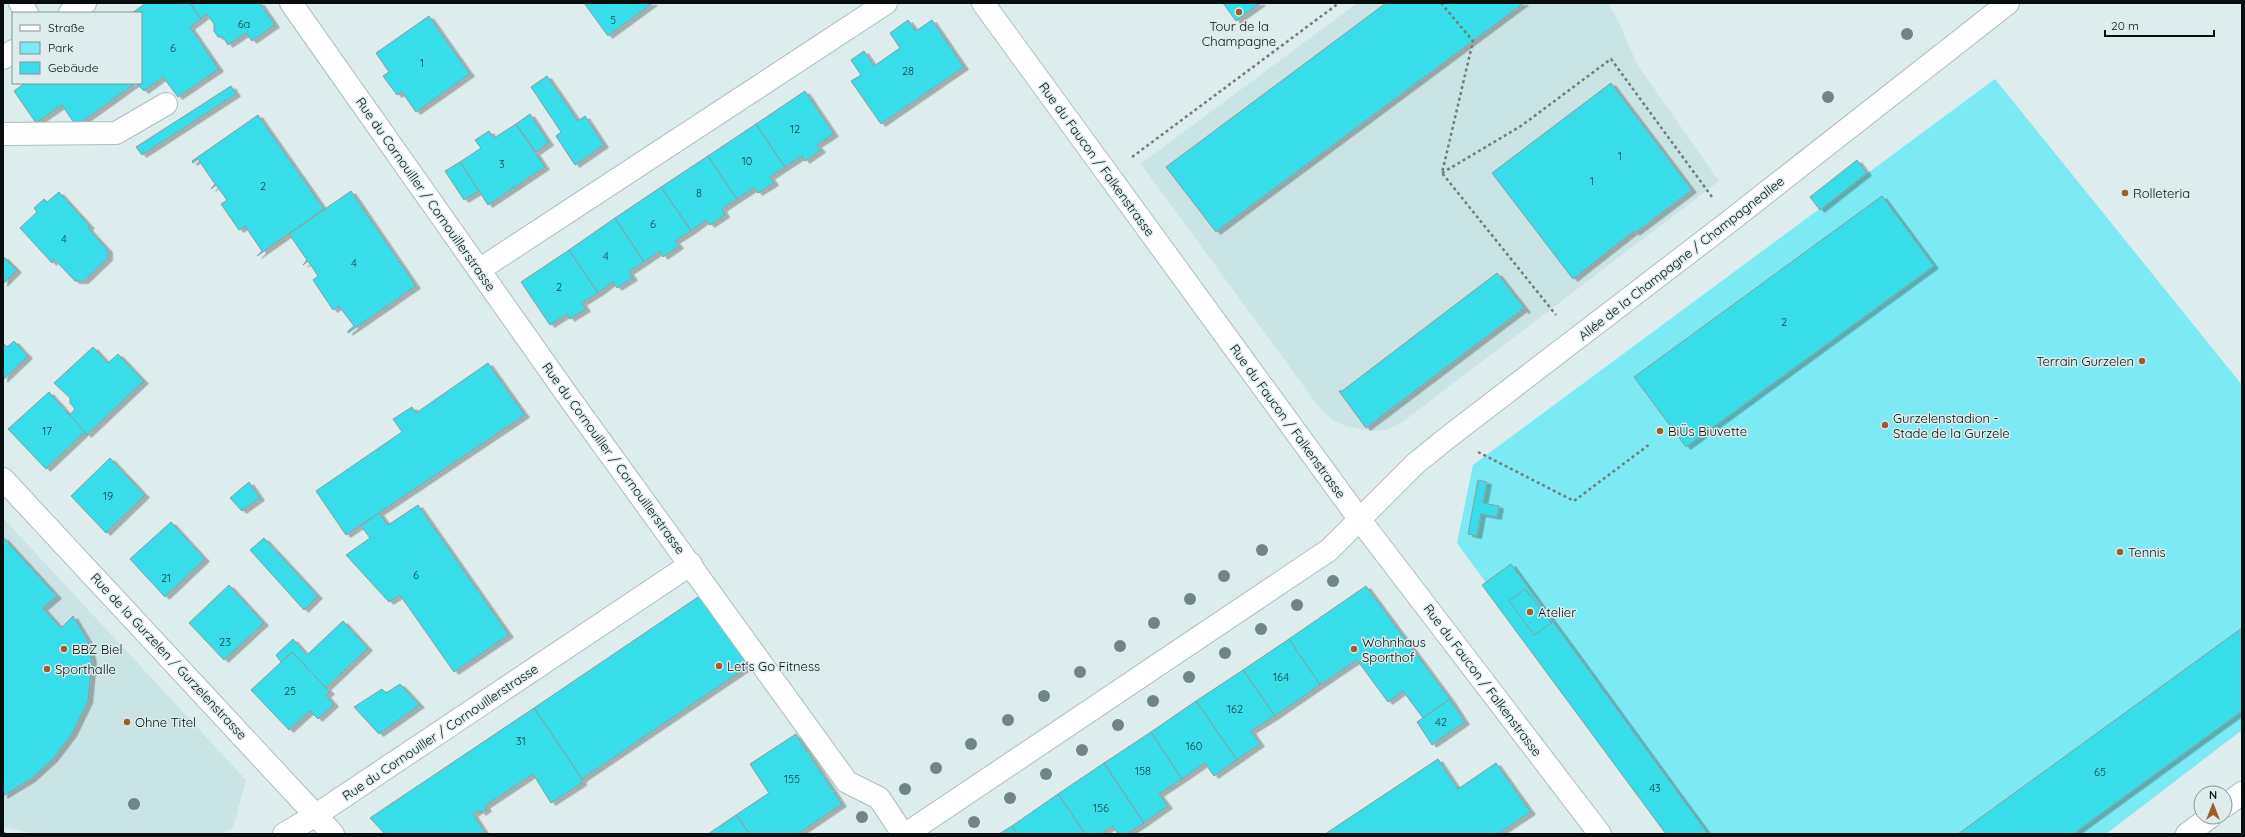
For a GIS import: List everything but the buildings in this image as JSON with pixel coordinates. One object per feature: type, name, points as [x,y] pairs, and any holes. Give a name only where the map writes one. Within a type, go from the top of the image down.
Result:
[{"type":"street","points":[[20,3],[26,12]]},
{"type":"street","points":[[72,12],[85,3]]},
{"type":"street","name":"Rue du Cornouiller / Cornouillerstrasse","points":[[284,834],[316,815],[691,564],[570,399],[291,3]]},
{"type":"street","points":[[479,270],[886,3]]},
{"type":"street","name":"Rue du Faucon / Falkenstrasse","points":[[983,3],[1360,520],[1600,834]]},
{"type":"street","name":"Allée de la Champagne / Champagneallee","points":[[905,834],[1329,550],[1415,464],[1447,438],[1730,221],[2008,3]]},
{"type":"street","points":[[3,58],[12,52]]},
{"type":"street","points":[[3,134],[116,133],[166,104]]},
{"type":"street","name":"Rue de la Gurzelen / Gurzelenstrasse","points":[[3,479],[333,834]]},
{"type":"street","points":[[691,564],[847,782],[879,798],[905,834]]},
{"type":"street","points":[[2233,800],[2242,793]]},
{"type":"street","points":[[2187,834],[2199,825]]},
{"type":"path","points":[[1129,159],[1339,3]]},
{"type":"path","points":[[1441,3],[1473,41],[1442,173]]},
{"type":"path","points":[[1442,173],[1521,126],[1610,59],[1717,203]]},
{"type":"path","points":[[1442,173],[1559,320]]},
{"type":"path","points":[[1447,438],[1574,501],[1650,444]]},
{"type":"shaded area","points":[[1357,3],[1607,3],[1617,18],[1637,64],[1719,181],[1404,421],[1387,430],[1372,431],[1345,426],[1331,419],[1319,407],[1141,164]]},
{"type":"shaded area","name":"BBZ Biel","points":[[3,518],[246,780],[233,827],[222,834],[36,834],[3,827]]},
{"type":"green space","name":"Gurzelenstadion - Stade de la Gurzele","points":[[1995,79],[2242,385],[2242,730],[2106,834],[1670,834],[1457,543],[1473,465]]},
{"type":"place","name":"Tour de la Champagne","points":[[1239,12]]},
{"type":"place","name":"Rolleteria","points":[[2125,193]]},
{"type":"place","name":"Terrain Gurzelen","points":[[2142,361]]},
{"type":"place","name":"Gurzelenstadion - Stade de la Gurzele","points":[[1885,425]]},
{"type":"place","name":"BiÜs Biuvette","points":[[1660,431]]},
{"type":"place","name":"Tennis","points":[[2120,552]]},
{"type":"place","name":"Atelier","points":[[1530,612]]},
{"type":"place","name":"BBZ Biel","points":[[64,649]]},
{"type":"place","name":"Wohnhaus Sporthof","points":[[1354,649]]},
{"type":"place","name":"Let‘s Go Fitness","points":[[719,666]]},
{"type":"place","name":"Sporthalle","points":[[47,669]]},
{"type":"place","name":"Ohne Titel","points":[[127,722]]}]
